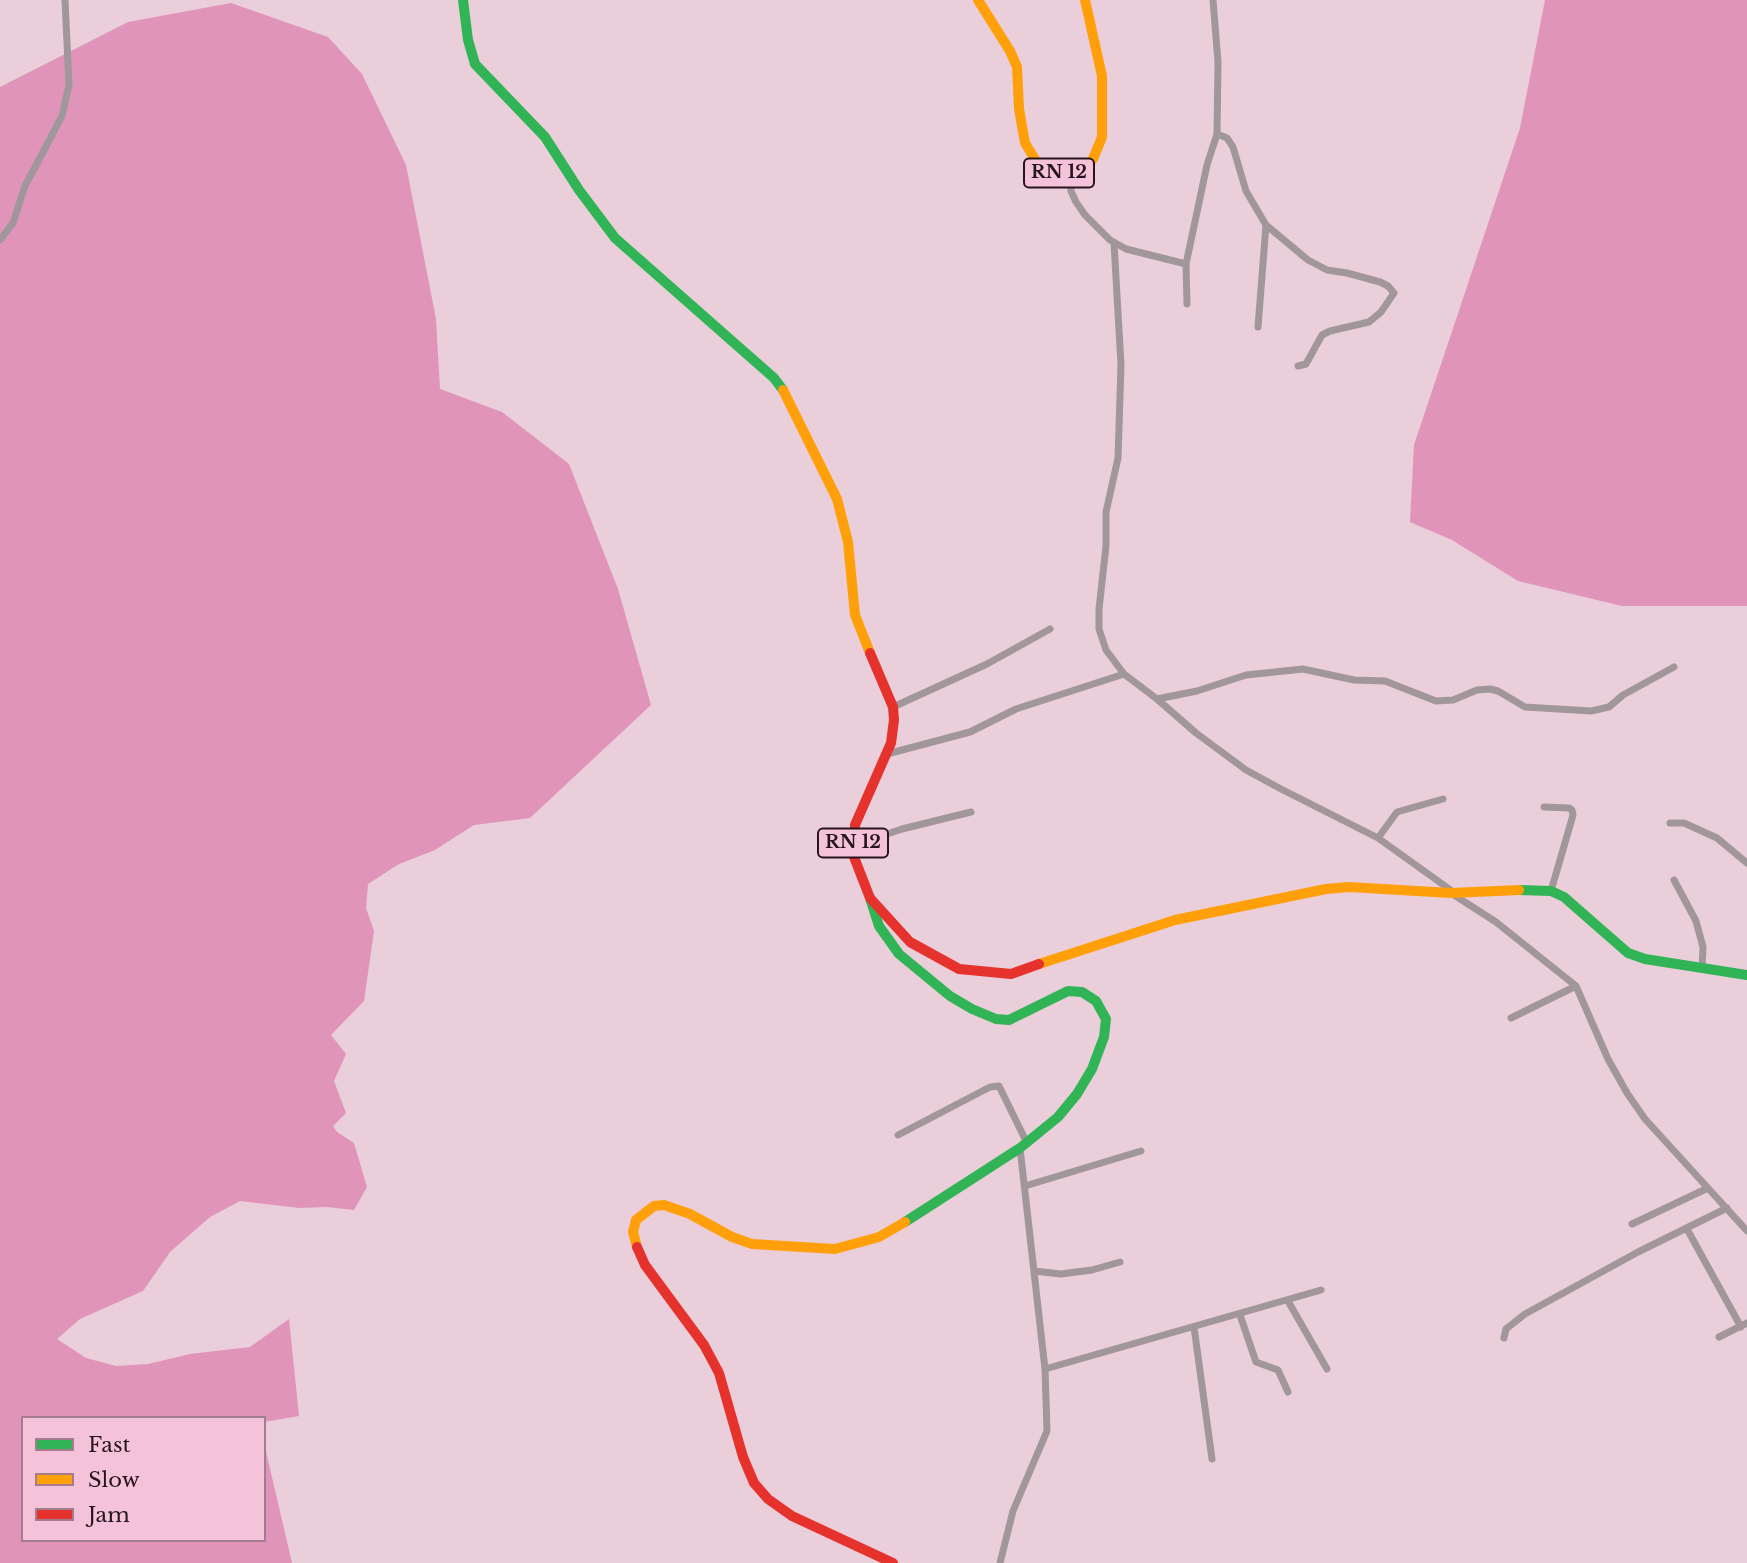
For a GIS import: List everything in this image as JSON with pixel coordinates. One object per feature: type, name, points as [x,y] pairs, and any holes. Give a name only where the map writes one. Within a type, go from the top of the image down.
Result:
[{"type":"main road","name":"RN 12","points":[[463,0],[468,40],[475,64],[545,137],[615,238],[774,378],[788,398],[836,499],[844,521],[855,614],[893,707],[894,731],[887,754],[858,818],[853,845],[857,868],[870,898],[910,942],[959,968],[1000,975],[1026,971],[1152,927],[1326,889],[1349,887],[1453,893],[1521,889],[1550,891],[1577,907],[1617,946],[1628,953],[1646,959],[1747,975]]},
{"type":"main road","name":"RN 12","points":[[978,0],[1017,67],[1019,109],[1026,143],[1036,161],[1055,173],[1070,173],[1085,168],[1093,159],[1102,137],[1102,76],[1085,0]]},
{"type":"main road","points":[[870,898],[879,926],[899,954],[950,996],[972,1009],[996,1019],[1009,1020],[1023,1016],[1064,992],[1072,990],[1090,996],[1100,1006],[1107,1024],[1092,1069],[1077,1094],[1058,1117],[1024,1146],[918,1215],[858,1244],[835,1249],[752,1244],[732,1237],[690,1214],[664,1205],[654,1206],[643,1212],[636,1220],[633,1232],[645,1265],[704,1345],[719,1373],[743,1457],[754,1483],[768,1499],[792,1516],[893,1563]]},
{"type":"street","points":[[0,240],[13,223],[25,187],[62,116],[69,85],[65,0]]},
{"type":"street","points":[[1187,304],[1186,264],[1207,166],[1217,134],[1218,62],[1213,0]]},
{"type":"street","points":[[1217,134],[1227,138],[1233,147],[1246,191],[1266,225],[1308,260],[1328,270],[1380,282],[1394,293],[1381,312],[1369,322],[1322,335],[1306,364],[1298,366]]},
{"type":"street","points":[[1070,173],[1071,191],[1080,209],[1098,230],[1114,243],[1126,249],[1186,264]]},
{"type":"street","points":[[1258,327],[1266,225]]},
{"type":"street","points":[[1114,243],[1121,365],[1118,458],[1106,512],[1106,546],[1098,620],[1106,650],[1124,674],[1246,770],[1378,838],[1496,922],[1576,986],[1608,1059],[1645,1119],[1746,1229]]},
{"type":"street","points":[[893,707],[987,664],[1050,629]]},
{"type":"street","points":[[1157,698],[1197,691],[1246,674],[1303,669],[1354,680],[1385,681],[1436,701],[1453,700],[1477,690],[1490,689],[1525,707],[1591,711],[1609,707],[1623,695],[1674,667]]},
{"type":"street","points":[[887,754],[970,732],[1016,709],[1124,674]]},
{"type":"street","points":[[1378,838],[1397,812],[1443,799]]},
{"type":"street","points":[[1544,807],[1569,808],[1573,815],[1550,891]]},
{"type":"street","points":[[853,845],[902,829],[971,812]]},
{"type":"street","points":[[1670,823],[1684,823],[1717,838],[1747,863]]},
{"type":"street","points":[[1674,880],[1696,921],[1703,947],[1702,968]]},
{"type":"street","points":[[1511,1018],[1576,986]]},
{"type":"street","points":[[898,1135],[990,1087],[999,1086],[1024,1146],[1025,1186],[1045,1369],[1047,1431],[1013,1511],[1000,1563]]},
{"type":"street","points":[[1025,1186],[1141,1152]]},
{"type":"street","points":[[1632,1224],[1708,1188]]},
{"type":"street","points":[[1504,1338],[1506,1329],[1525,1314],[1638,1252],[1727,1208]]},
{"type":"street","points":[[1687,1229],[1744,1325],[1718,1337]]},
{"type":"street","points":[[1034,1271],[1061,1274],[1092,1270],[1120,1262]]},
{"type":"street","points":[[1045,1369],[1321,1290]]},
{"type":"street","points":[[1288,1301],[1327,1369]]},
{"type":"street","points":[[1240,1315],[1256,1362],[1278,1370],[1288,1392]]},
{"type":"street","points":[[1194,1328],[1212,1459]]},
{"type":"shaded area","points":[[1545,0],[1747,0],[1747,606],[1622,606],[1518,581],[1452,540],[1410,522],[1414,445],[1520,128]]},
{"type":"shaded area","points":[[231,3],[328,37],[362,74],[406,165],[436,319],[440,389],[502,412],[569,464],[618,589],[651,705],[530,818],[474,825],[435,850],[399,864],[368,884],[366,908],[374,931],[364,1001],[331,1035],[346,1054],[334,1081],[346,1113],[333,1126],[337,1132],[354,1143],[367,1187],[354,1210],[299,1208],[240,1201],[210,1217],[170,1252],[143,1291],[80,1319],[57,1339],[86,1358],[116,1366],[148,1364],[190,1354],[250,1347],[289,1319],[299,1416],[266,1422],[266,1416],[21,1416],[21,1542],[266,1542],[266,1452],[292,1563],[0,1563],[0,87],[128,22]]},
{"type":"traffic: fast","points":[[463,0],[468,40],[475,64],[545,137],[579,190],[615,238],[774,378],[783,390]]},
{"type":"traffic: fast","points":[[1519,890],[1551,891],[1564,897],[1628,953],[1645,959],[1747,975]]},
{"type":"traffic: fast","points":[[870,898],[879,926],[899,954],[950,996],[972,1009],[996,1019],[1009,1020],[1068,991],[1082,992],[1096,1001],[1106,1019],[1104,1037],[1092,1069],[1077,1094],[1058,1117],[1020,1148],[905,1222]]},
{"type":"traffic: slow","points":[[978,0],[1017,67],[1019,109],[1025,143],[1036,161],[1055,173],[1070,173],[1085,168],[1093,159],[1102,137],[1102,76],[1085,0]]},
{"type":"traffic: slow","points":[[783,390],[837,499],[848,542],[855,615],[870,653]]},
{"type":"traffic: slow","points":[[1039,964],[1175,920],[1326,889],[1349,887],[1451,893],[1519,890]]},
{"type":"traffic: slow","points":[[637,1247],[633,1232],[636,1220],[654,1206],[664,1205],[690,1214],[732,1237],[752,1244],[835,1249],[879,1237],[905,1222]]},
{"type":"traffic: jam","points":[[870,653],[893,707],[894,720],[891,743],[855,825],[854,857],[870,898],[910,942],[959,969],[1011,974],[1039,964]]},
{"type":"traffic: jam","points":[[637,1247],[645,1265],[704,1345],[719,1373],[743,1457],[754,1483],[768,1499],[792,1516],[893,1563]]}]
